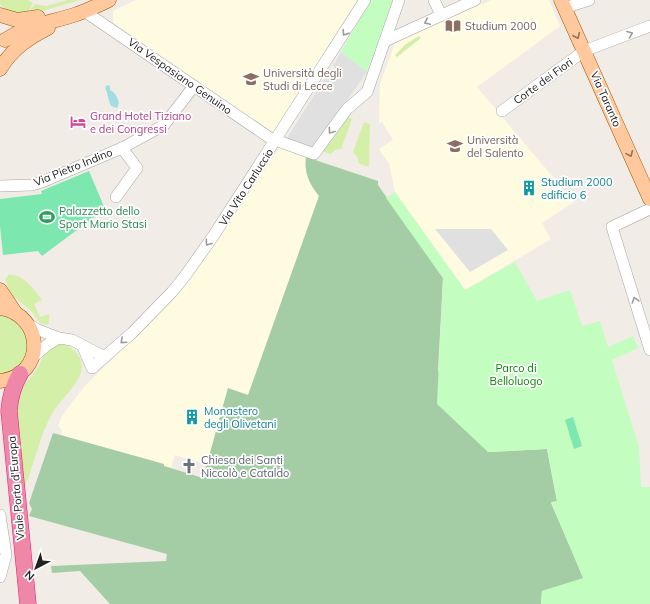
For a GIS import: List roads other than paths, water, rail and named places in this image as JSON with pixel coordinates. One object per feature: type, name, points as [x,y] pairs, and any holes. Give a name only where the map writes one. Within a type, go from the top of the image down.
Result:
[{"type":"highway","name":"Viale Porta d'Europa","points":[[20,374],[14,385],[10,398],[9,411],[28,604]]},
{"type":"highway","name":"Viale Porta d'Europa","points":[[0,408],[20,604]]},
{"type":"main road","points":[[0,16],[16,20],[24,20],[58,12],[85,8],[109,0]]},
{"type":"main road","name":"Via Taranto","points":[[563,4],[650,199]]},
{"type":"main road","points":[[4,48],[26,40],[85,8]]},
{"type":"main road","points":[[0,16],[6,29],[0,69]]},
{"type":"main road","points":[[0,290],[14,311],[28,324],[34,335],[35,346],[33,357]]},
{"type":"main road","points":[[0,308],[14,311]]},
{"type":"main road","name":"Viale Porta d'Europa","points":[[20,374],[29,365],[33,357]]},
{"type":"main road","points":[[0,381],[8,380],[20,374]]},
{"type":"street","name":"Via Vito Carluccio","points":[[83,347],[92,368],[172,292],[214,234],[365,0]]},
{"type":"street","points":[[385,41],[399,0]]},
{"type":"street","points":[[434,0],[441,15]]},
{"type":"street","points":[[385,41],[475,0]]},
{"type":"street","points":[[563,4],[589,0]]},
{"type":"street","name":"Via Vespasiano Genuino","points":[[85,8],[270,138],[314,154],[347,109],[367,92],[385,41]]},
{"type":"street","name":"Corte dei Fiori","points":[[502,112],[584,51],[650,26]]},
{"type":"street","name":"Via Pietro Indino","points":[[0,186],[42,182],[122,148],[164,125],[194,86]]},
{"type":"street","name":"Via Pietro Indino","points":[[116,197],[137,168],[122,148]]},
{"type":"street","points":[[650,209],[612,227],[648,337],[650,350]]},
{"type":"street","points":[[28,324],[36,329],[59,338],[72,340],[105,357]]},
{"type":"street","points":[[33,357],[47,345],[59,338]]},
{"type":"street","points":[[0,515],[6,556],[0,577]]},
{"type":"water","points":[[107,85],[110,86],[110,90],[114,92],[117,97],[119,103],[117,108],[111,106],[110,104],[105,88]]},
{"type":"place","name":"Studium 2000","points":[[453,26]]},
{"type":"place","name":"Università degli Studi di Lecce","points":[[251,79]]},
{"type":"place","name":"Grand Hotel Tiziano e dei Congressi","points":[[78,122]]},
{"type":"place","name":"Università del Salento","points":[[455,146]]},
{"type":"place","name":"Studium 2000 edificio 6","points":[[529,188]]},
{"type":"place","name":"Palazzetto dello Sport Mario Stasi","points":[[47,217]]},
{"type":"place","name":"Monastero degli Olivetani","points":[[192,417]]},
{"type":"place","name":"Chiesa dei Santi Niccolò e Cataldo","points":[[189,466]]},
{"type":"park label","name":"Parco di Belloluogo","points":[[516,374]]}]
